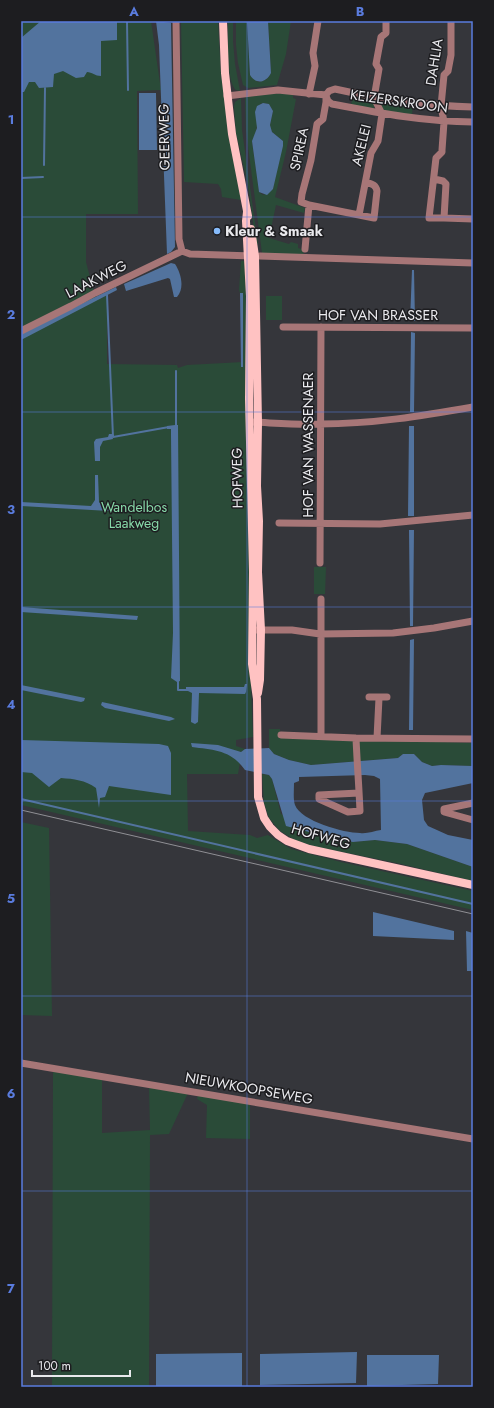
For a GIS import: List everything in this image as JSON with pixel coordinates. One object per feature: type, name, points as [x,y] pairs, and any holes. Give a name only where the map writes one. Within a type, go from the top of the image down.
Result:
[{"type":"main road","points":[[224,21],[227,96],[232,134],[247,212],[246,221],[254,256]]},
{"type":"main road","name":"HOFWEG","points":[[254,256],[250,296],[249,422],[252,664],[257,699],[258,797],[264,818],[278,835],[287,841],[309,849],[473,885]]},
{"type":"main road","name":"HOFWEG","points":[[254,256],[258,422],[257,486],[259,521],[258,572],[260,630],[260,680],[257,699]]},
{"type":"street","name":"GEERWEG","points":[[176,21],[179,239],[182,251]]},
{"type":"street","points":[[309,94],[315,66],[313,53],[318,21]]},
{"type":"street","points":[[382,114],[374,98],[379,69],[376,64],[381,37],[386,33],[386,21]]},
{"type":"street","name":"DAHLIA","points":[[444,218],[429,218],[436,158],[442,152],[444,122],[441,106],[444,75],[448,71],[451,55],[451,21]]},
{"type":"street","name":"KEIZERSKROON","points":[[326,95],[329,91],[335,89],[374,98],[441,106],[473,107]]},
{"type":"street","name":"KEIZERSKROON","points":[[227,96],[278,90],[326,95]]},
{"type":"street","name":"KEIZERSKROON","points":[[326,95],[328,101],[332,104],[382,114],[444,122],[473,122]]},
{"type":"street","name":"SPIREA","points":[[309,205],[301,202],[301,200],[311,160],[317,124],[323,119],[326,95]]},
{"type":"street","name":"AKELEI","points":[[366,182],[375,185],[377,188],[374,218],[359,216],[372,152],[378,141],[382,114]]},
{"type":"street","points":[[434,179],[443,181],[446,184],[444,218],[473,219]]},
{"type":"street","points":[[305,249],[309,205],[359,216]]},
{"type":"street","points":[[182,251],[190,254],[473,263]]},
{"type":"street","name":"LAAKWEG","points":[[21,331],[182,251]]},
{"type":"street","name":"HOF VAN BRASSER","points":[[283,327],[473,328]]},
{"type":"street","name":"HOF VAN WASSENAER","points":[[320,563],[321,327]]},
{"type":"street","points":[[249,422],[321,424],[380,421],[412,418],[473,407]]},
{"type":"street","points":[[279,523],[380,524],[473,515]]},
{"type":"street","points":[[320,736],[321,599]]},
{"type":"street","points":[[252,630],[292,630],[320,634],[393,633],[473,621]]},
{"type":"street","points":[[369,698],[387,697]]},
{"type":"street","points":[[377,738],[379,698]]},
{"type":"street","points":[[281,735],[473,740]]},
{"type":"street","points":[[356,738],[360,811],[348,812],[319,799],[319,795],[359,793]]},
{"type":"street","points":[[473,803],[444,809],[444,812],[473,820]]},
{"type":"street","name":"NIEUWKOOPSEWEG","points":[[21,1063],[473,1139]]},
{"type":"green space","name":"Wandelbos Laakweg","points":[[21,21],[151,21],[161,90],[137,91],[138,214],[86,214],[86,262],[96,300],[107,295],[107,364],[177,365],[178,368],[187,365],[243,362],[242,293],[240,293],[239,290],[241,261],[244,261],[244,259],[246,262],[251,688],[253,737],[236,740],[236,746],[245,749],[241,752],[236,751],[240,762],[238,774],[187,774],[188,831],[250,835],[257,838],[268,835],[291,849],[341,862],[473,891],[473,910],[21,805]]},
{"type":"green space","points":[[181,21],[218,21],[221,75],[241,200],[222,197],[221,189],[218,184],[184,182]]},
{"type":"green space","points":[[228,21],[233,21],[235,64],[240,91],[236,90],[233,85],[229,68]]},
{"type":"green space","points":[[236,21],[247,21],[250,75],[258,82],[269,77],[271,73],[268,21],[291,21],[286,54],[277,85],[248,88],[243,85],[236,45]]},
{"type":"green space","points":[[293,93],[293,98],[296,99],[286,152],[275,197],[305,208],[304,213],[276,205],[269,238],[289,244],[291,242],[298,244],[298,248],[304,250],[303,256],[262,253],[246,131],[245,99],[246,96]],"holes":[[[260,104],[269,104],[273,111],[270,125],[272,132],[283,141],[273,189],[263,195],[259,192],[252,142],[256,132]]]},
{"type":"green space","points":[[353,96],[373,100],[375,104],[374,108],[371,109],[351,105]]},
{"type":"green space","points":[[241,98],[242,130],[258,244],[256,244],[248,185],[236,133],[234,106],[235,102]]},
{"type":"green space","points":[[385,102],[413,105],[412,115],[384,112],[380,107],[381,104]]},
{"type":"green space","points":[[266,296],[282,296],[282,320],[266,320]]},
{"type":"green space","points":[[314,567],[326,567],[325,594],[314,594]]},
{"type":"green space","points":[[269,729],[280,729],[280,737],[473,743],[473,766],[432,766],[422,762],[414,754],[403,754],[398,758],[311,765],[289,760],[274,754],[269,748]]},
{"type":"green space","points":[[262,774],[269,775],[272,779],[281,814],[353,842],[375,840],[407,844],[473,867],[473,881],[397,863],[313,846],[295,840],[280,831],[269,818],[264,803]]},
{"type":"green space","points":[[21,822],[49,828],[52,1016],[21,1015]]},
{"type":"green space","points":[[53,1071],[102,1079],[102,1133],[150,1130],[149,1087],[188,1093],[169,1134],[150,1135],[149,1387],[52,1387]]},
{"type":"green space","points":[[198,1095],[250,1104],[250,1139],[206,1138],[207,1105],[197,1099]]},
{"type":"water","points":[[41,21],[117,21],[117,40],[101,41],[101,76],[87,72],[84,77],[76,78],[63,71],[54,74],[53,87],[39,88],[35,82],[29,82],[24,92],[21,92],[21,38]]},
{"type":"water","points":[[156,21],[171,23],[175,247],[167,254],[159,45]]},
{"type":"water","points":[[247,21],[268,21],[271,73],[264,81],[261,82],[255,80],[250,75]]},
{"type":"water","points":[[139,93],[156,93],[157,150],[139,150]]},
{"type":"water","points":[[263,103],[269,104],[273,111],[270,125],[272,132],[283,141],[273,189],[267,195],[259,192],[252,141],[257,128],[255,112],[257,106]]},
{"type":"water","points":[[171,263],[175,264],[181,280],[181,289],[177,297],[174,297],[170,279],[168,278],[126,291],[124,284]]},
{"type":"water","points":[[412,270],[414,270],[415,321],[410,321]]},
{"type":"water","points":[[116,287],[117,290],[21,340],[21,333]]},
{"type":"water","points":[[240,293],[243,293],[243,367],[241,367]]},
{"type":"water","points":[[411,332],[415,333],[414,412],[410,412]]},
{"type":"water","points":[[178,425],[180,681],[177,682],[171,678],[173,633],[171,429],[167,429],[167,426]]},
{"type":"water","points":[[409,426],[414,426],[414,516],[408,516]]},
{"type":"water","points":[[109,434],[112,434],[113,439],[103,441],[100,447],[100,461],[95,461],[94,442],[96,439],[108,437]]},
{"type":"water","points":[[95,475],[98,475],[99,502],[101,504],[126,507],[128,509],[127,512],[21,506],[21,502],[91,506],[95,500]]},
{"type":"water","points":[[409,530],[414,530],[413,626],[410,626]]},
{"type":"water","points":[[21,607],[138,616],[137,620],[21,612]]},
{"type":"water","points":[[414,639],[413,730],[409,730],[410,640]]},
{"type":"water","points":[[245,684],[247,684],[245,694],[199,693],[198,722],[195,724],[191,722],[192,693],[186,690],[186,687],[244,687]]},
{"type":"water","points":[[21,685],[85,698],[84,701],[81,702],[21,690]]},
{"type":"water","points":[[102,702],[175,719],[169,721],[105,708],[101,705]]},
{"type":"water","points":[[21,740],[159,744],[168,746],[171,753],[171,795],[109,786],[105,797],[100,798],[99,808],[96,788],[88,783],[75,779],[61,778],[49,787],[32,773],[21,772]]},
{"type":"water","points":[[191,743],[218,745],[241,752],[245,749],[269,748],[274,754],[289,760],[311,765],[398,758],[403,754],[414,754],[422,762],[432,766],[473,766],[473,783],[425,793],[422,800],[424,820],[428,826],[448,835],[473,840],[473,867],[407,844],[375,840],[353,842],[286,826],[272,779],[269,775],[245,770],[234,758],[222,752],[192,747]],"holes":[[[374,776],[380,779],[381,830],[368,833],[344,831],[314,821],[299,811],[295,805],[294,783],[299,781],[299,777]]]},
{"type":"water","points":[[373,912],[454,931],[454,940],[373,936]]},
{"type":"water","points":[[466,931],[473,933],[473,971],[467,971]]},
{"type":"water","points":[[357,1352],[356,1383],[260,1385],[260,1354]]},
{"type":"water","points":[[242,1353],[242,1387],[156,1387],[156,1354]]},
{"type":"water","points":[[367,1355],[439,1355],[438,1384],[367,1386]]},
{"type":"waterway","points":[[127,21],[128,90]]},
{"type":"waterway","points":[[44,165],[45,88]]},
{"type":"waterway","points":[[21,178],[43,177]]},
{"type":"waterway","points":[[107,295],[113,437],[169,427]]},
{"type":"waterway","points":[[176,371],[176,426]]},
{"type":"waterway","points":[[178,681],[178,690],[189,690]]},
{"type":"waterway","points":[[21,799],[473,904]]},
{"type":"tram line","points":[[21,810],[473,914]]},
{"type":"place","name":"Kleur & Smaak","points":[[217,231]]}]
